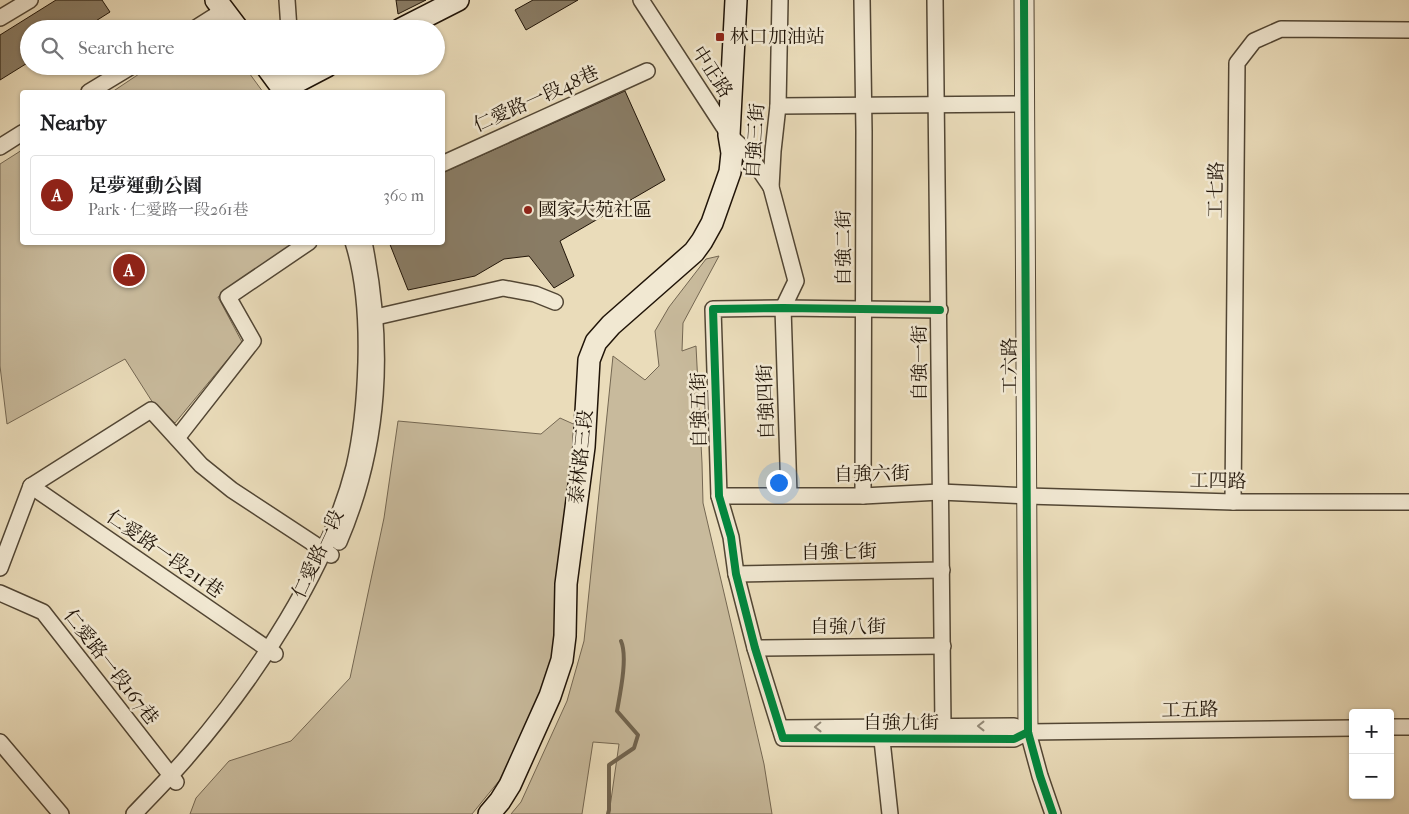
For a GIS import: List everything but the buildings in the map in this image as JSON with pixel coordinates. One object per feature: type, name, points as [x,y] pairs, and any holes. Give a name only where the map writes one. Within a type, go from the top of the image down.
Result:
[{"type":"main road","points":[[419,20],[458,0]]},
{"type":"main road","name":"泰林路三段","points":[[489,814],[500,802],[510,785],[550,696],[562,660],[565,636],[566,584],[584,447],[589,360],[596,342],[611,325],[694,252],[702,242],[712,223],[730,172],[732,152],[729,135],[736,0]]},
{"type":"main road","points":[[220,5],[231,20]]},
{"type":"main road","points":[[272,75],[283,90]]},
{"type":"main road","points":[[286,90],[312,75]]},
{"type":"street","points":[[0,18],[30,0]]},
{"type":"street","points":[[287,0],[288,20]]},
{"type":"street","name":"中正路","points":[[641,0],[729,135],[747,152],[771,187]]},
{"type":"street","name":"自強三街","points":[[780,0],[778,106],[771,187],[796,281],[783,308]]},
{"type":"street","name":"自強二街","points":[[862,0],[864,105],[863,496]]},
{"type":"street","name":"自強一街","points":[[935,0],[940,310],[943,726]]},
{"type":"street","name":"工六路","points":[[1024,0],[1028,732]]},
{"type":"street","points":[[204,20],[220,5]]},
{"type":"street","name":"工七路","points":[[1233,502],[1237,63],[1254,41],[1281,29],[1409,30]]},
{"type":"street","name":"仁愛路一段48巷","points":[[445,163],[647,71]]},
{"type":"street","points":[[92,90],[117,75]]},
{"type":"street","points":[[284,90],[287,75]]},
{"type":"street","points":[[778,106],[1025,104]]},
{"type":"street","points":[[0,146],[20,134]]},
{"type":"street","points":[[177,438],[253,341],[228,297],[305,245]]},
{"type":"street","name":"仁愛路一段","points":[[328,554],[354,466],[361,430],[365,389],[366,344],[364,300],[354,245]]},
{"type":"street","name":"仁愛路一段","points":[[148,814],[174,779],[238,709],[272,652],[294,626],[328,554],[347,522],[360,483],[370,443],[376,396],[376,317],[373,283],[365,245]]},
{"type":"street","points":[[376,317],[503,288],[535,294],[555,302]]},
{"type":"street","name":"自強四街","points":[[783,308],[789,495]]},
{"type":"street","name":"自強五街","points":[[780,728],[755,648],[736,574],[731,537],[719,496],[713,309],[940,310]]},
{"type":"street","points":[[0,568],[31,486],[151,410],[201,466],[232,490],[328,554]]},
{"type":"street","name":"仁愛路一段211巷","points":[[31,486],[272,652]]},
{"type":"street","name":"自強六街","points":[[719,496],[863,496],[940,492],[1027,496]]},
{"type":"street","name":"工四路","points":[[1027,496],[1233,502],[1409,502]]},
{"type":"street","name":"自強七街","points":[[736,574],[942,570]]},
{"type":"street","name":"仁愛路一段167巷","points":[[0,593],[43,612],[174,779]]},
{"type":"street","name":"自強八街","points":[[755,648],[942,646]]},
{"type":"street","name":"自強九街","points":[[881,733],[943,726],[1014,726],[1028,732]]},
{"type":"street","points":[[1394,727],[1409,727]]},
{"type":"street","name":"自強九街","points":[[780,728],[1014,739],[1028,732]]},
{"type":"street","name":"工五路","points":[[1028,732],[1349,728]]},
{"type":"street","points":[[1028,732],[1053,814]]},
{"type":"street","points":[[881,733],[890,814]]},
{"type":"street","points":[[0,742],[61,814]]},
{"type":"street","name":"仁愛路一段","points":[[134,814],[174,779]]},
{"type":"shaded area","points":[[138,75],[251,75],[262,90],[115,90]]},
{"type":"shaded area","points":[[20,151],[20,245],[297,245],[218,297],[242,342],[175,423],[153,403],[125,359],[7,424],[0,366],[0,164]]},
{"type":"shaded area","points":[[719,256],[683,323],[682,351],[696,346],[703,503],[764,764],[772,814],[609,814],[619,744],[593,742],[582,814],[511,814],[521,802],[567,701],[584,641],[613,356],[645,380],[659,366],[655,331],[669,307],[706,259]]},
{"type":"shaded area","points":[[560,418],[580,427],[557,656],[512,765],[472,814],[190,814],[196,798],[229,761],[291,741],[350,678],[384,518],[398,421],[541,434]]},
{"type":"waterway","points":[[608,814],[609,765],[634,748],[638,735],[617,711],[624,666],[621,641]]},
{"type":"cycle path","points":[[1024,0],[1028,732],[1053,814]]},
{"type":"cycle path","points":[[940,310],[713,309],[719,496],[731,537],[736,574],[755,648],[783,738],[1014,739],[1028,732]]},
{"type":"place","name":"林口加油站","points":[[720,37]]},
{"type":"place","name":"國家大苑社區","points":[[528,210]]},
{"type":"place","name":"足夢運動公園","points":[[129,270]]}]
